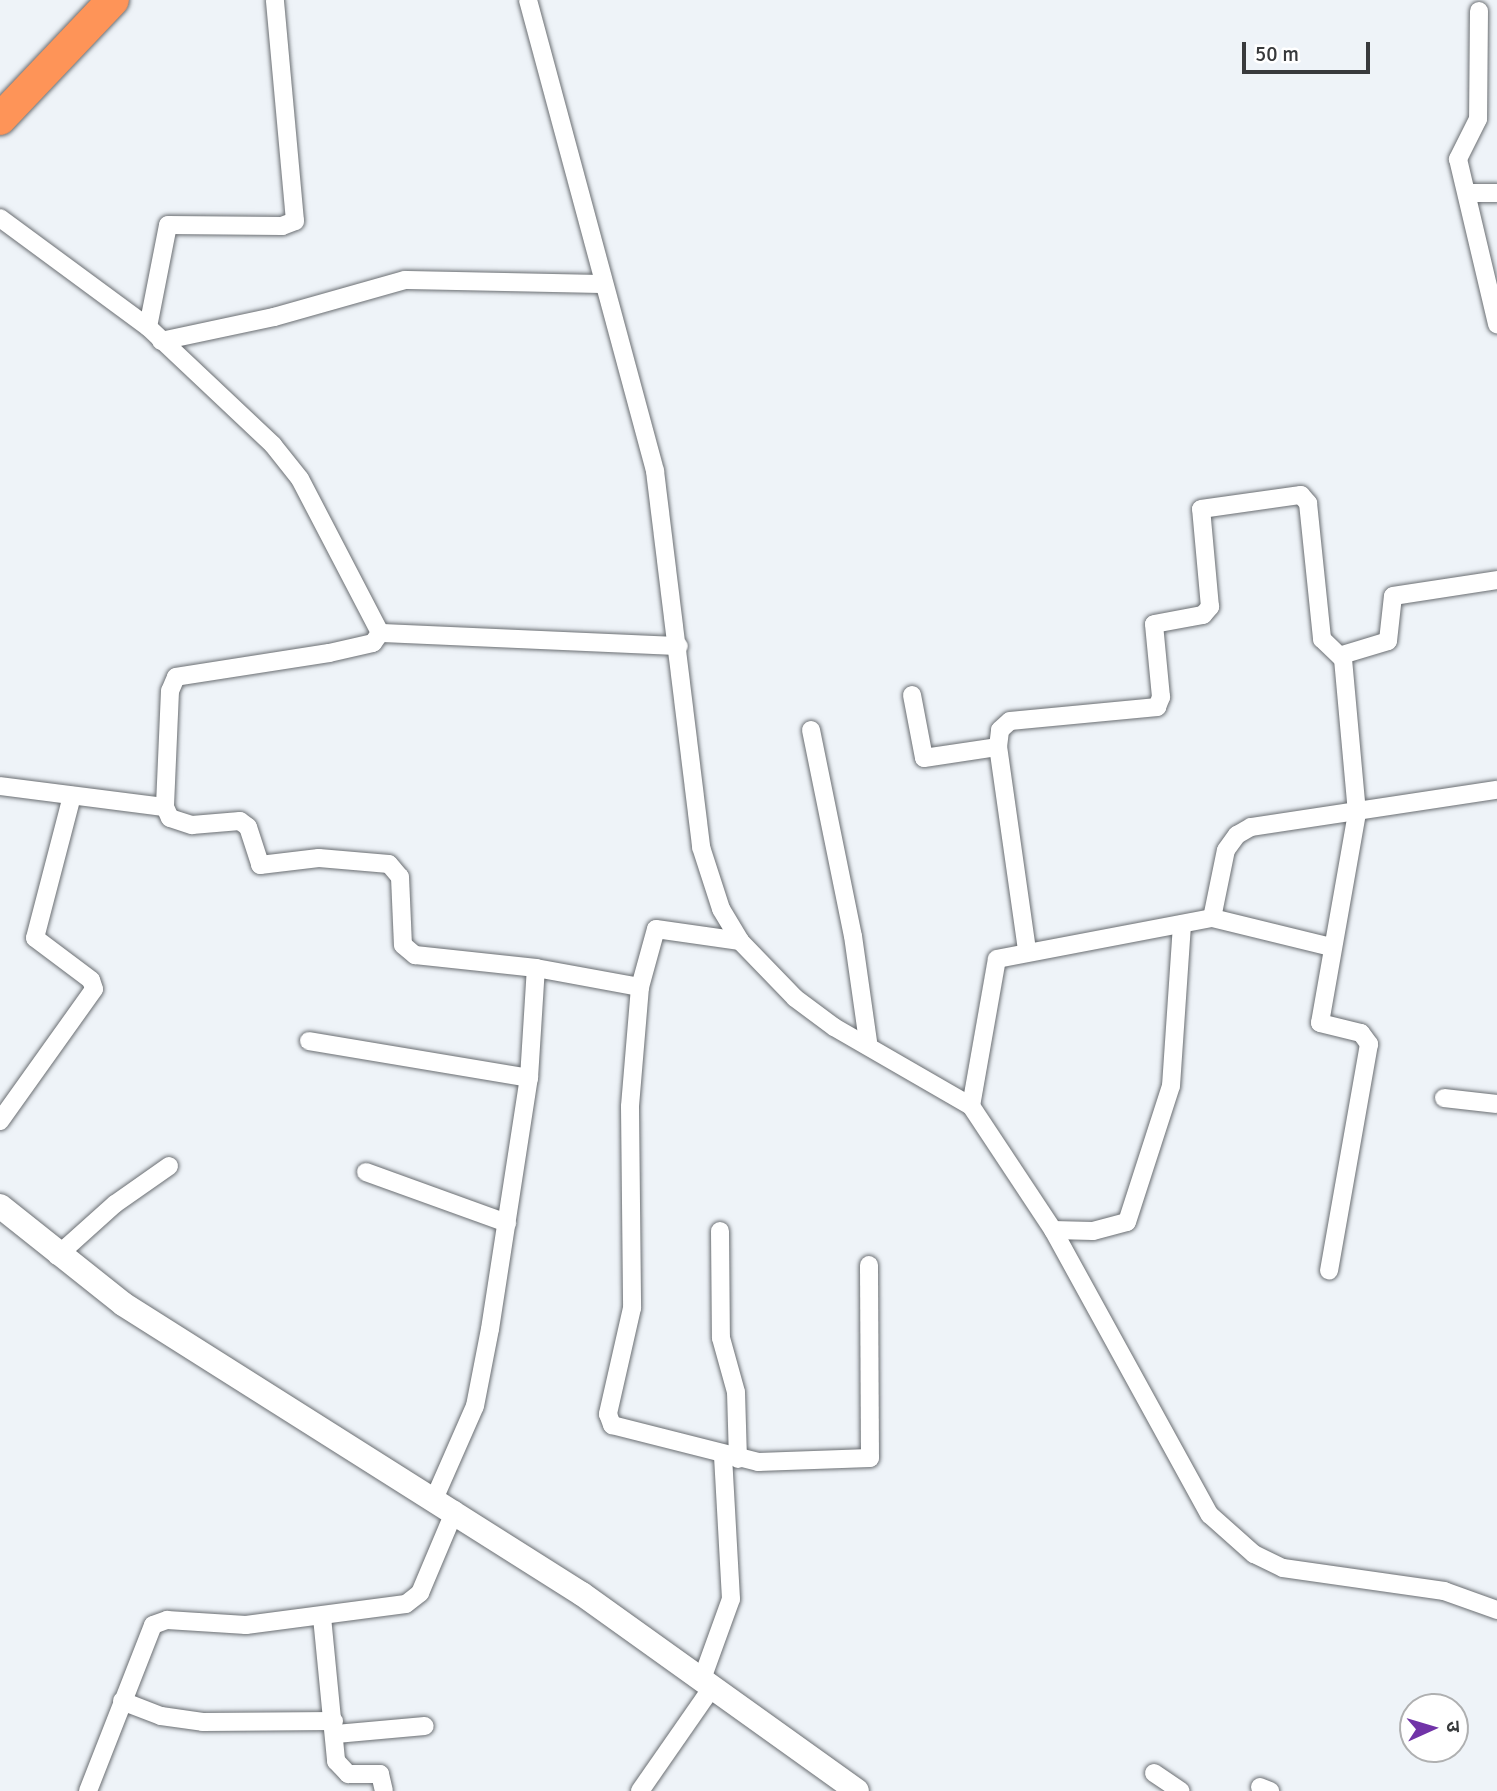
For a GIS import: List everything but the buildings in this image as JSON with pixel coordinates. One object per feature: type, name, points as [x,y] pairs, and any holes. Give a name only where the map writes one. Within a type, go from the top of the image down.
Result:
[{"type":"highway","points":[[0,119],[113,0]]},
{"type":"main road","points":[[0,1206],[57,1256],[193,1352],[445,1504],[708,1683],[857,1791]]},
{"type":"street","points":[[155,334],[168,225],[282,226],[295,221],[275,0]]},
{"type":"street","points":[[528,0],[655,471],[679,646],[701,847],[721,909],[740,941],[795,998],[834,1027],[868,1042],[971,1106],[1053,1230],[1210,1515],[1254,1554],[1283,1568],[1444,1591],[1497,1610]]},
{"type":"street","points":[[1479,11],[1478,119],[1458,153],[1497,324]]},
{"type":"street","points":[[1468,193],[1497,193]]},
{"type":"street","points":[[0,218],[155,334],[273,445],[300,479],[380,633]]},
{"type":"street","points":[[155,334],[274,317],[405,279],[604,284]]},
{"type":"street","points":[[1027,950],[998,747],[1000,730],[1010,721],[1160,703],[1154,624],[1203,615],[1210,607],[1199,514],[1203,508],[1306,498],[1322,639],[1342,655],[1357,813],[1331,947],[1320,1023],[1361,1033],[1369,1044],[1329,1271]]},
{"type":"street","points":[[1342,655],[1388,641],[1393,596],[1497,580]]},
{"type":"street","points":[[380,633],[679,646]]},
{"type":"street","points":[[380,633],[373,643],[329,653],[176,677],[170,691],[164,807],[170,818],[192,825],[240,821],[248,827],[260,865],[319,858],[389,864],[400,877],[407,952],[536,968],[640,987]]},
{"type":"street","points":[[912,695],[924,758],[998,747]]},
{"type":"street","points":[[811,730],[853,936],[868,1042]]},
{"type":"street","points":[[0,786],[164,807]]},
{"type":"street","points":[[1212,919],[1226,850],[1237,835],[1251,827],[1497,790]]},
{"type":"street","points":[[0,1121],[94,989],[91,980],[35,938],[72,796]]},
{"type":"street","points":[[971,1106],[997,958],[1027,950],[1212,919],[1331,947]]},
{"type":"street","points":[[1053,1230],[1093,1231],[1128,1222],[1171,1086],[1182,924]]},
{"type":"street","points":[[740,941],[656,929],[640,987],[630,1107],[632,1308],[608,1414],[619,1428],[730,1457],[859,1461],[872,1455],[869,1265]]},
{"type":"street","points":[[88,1791],[148,1634],[160,1621],[215,1626],[322,1618],[377,1612],[415,1599],[475,1406],[529,1078],[536,968]]},
{"type":"street","points":[[309,1041],[529,1078]]},
{"type":"street","points":[[1444,1098],[1497,1104]]},
{"type":"street","points":[[57,1256],[115,1204],[169,1166]]},
{"type":"street","points":[[366,1172],[507,1223]]},
{"type":"street","points":[[640,1791],[708,1683],[731,1600],[730,1457],[736,1392],[721,1338],[720,1231]]},
{"type":"street","points":[[322,1618],[340,1770],[380,1774],[384,1791]]},
{"type":"street","points":[[122,1701],[161,1716],[203,1722],[335,1727],[425,1726]]},
{"type":"street","points":[[1154,1773],[1181,1791]]}]
